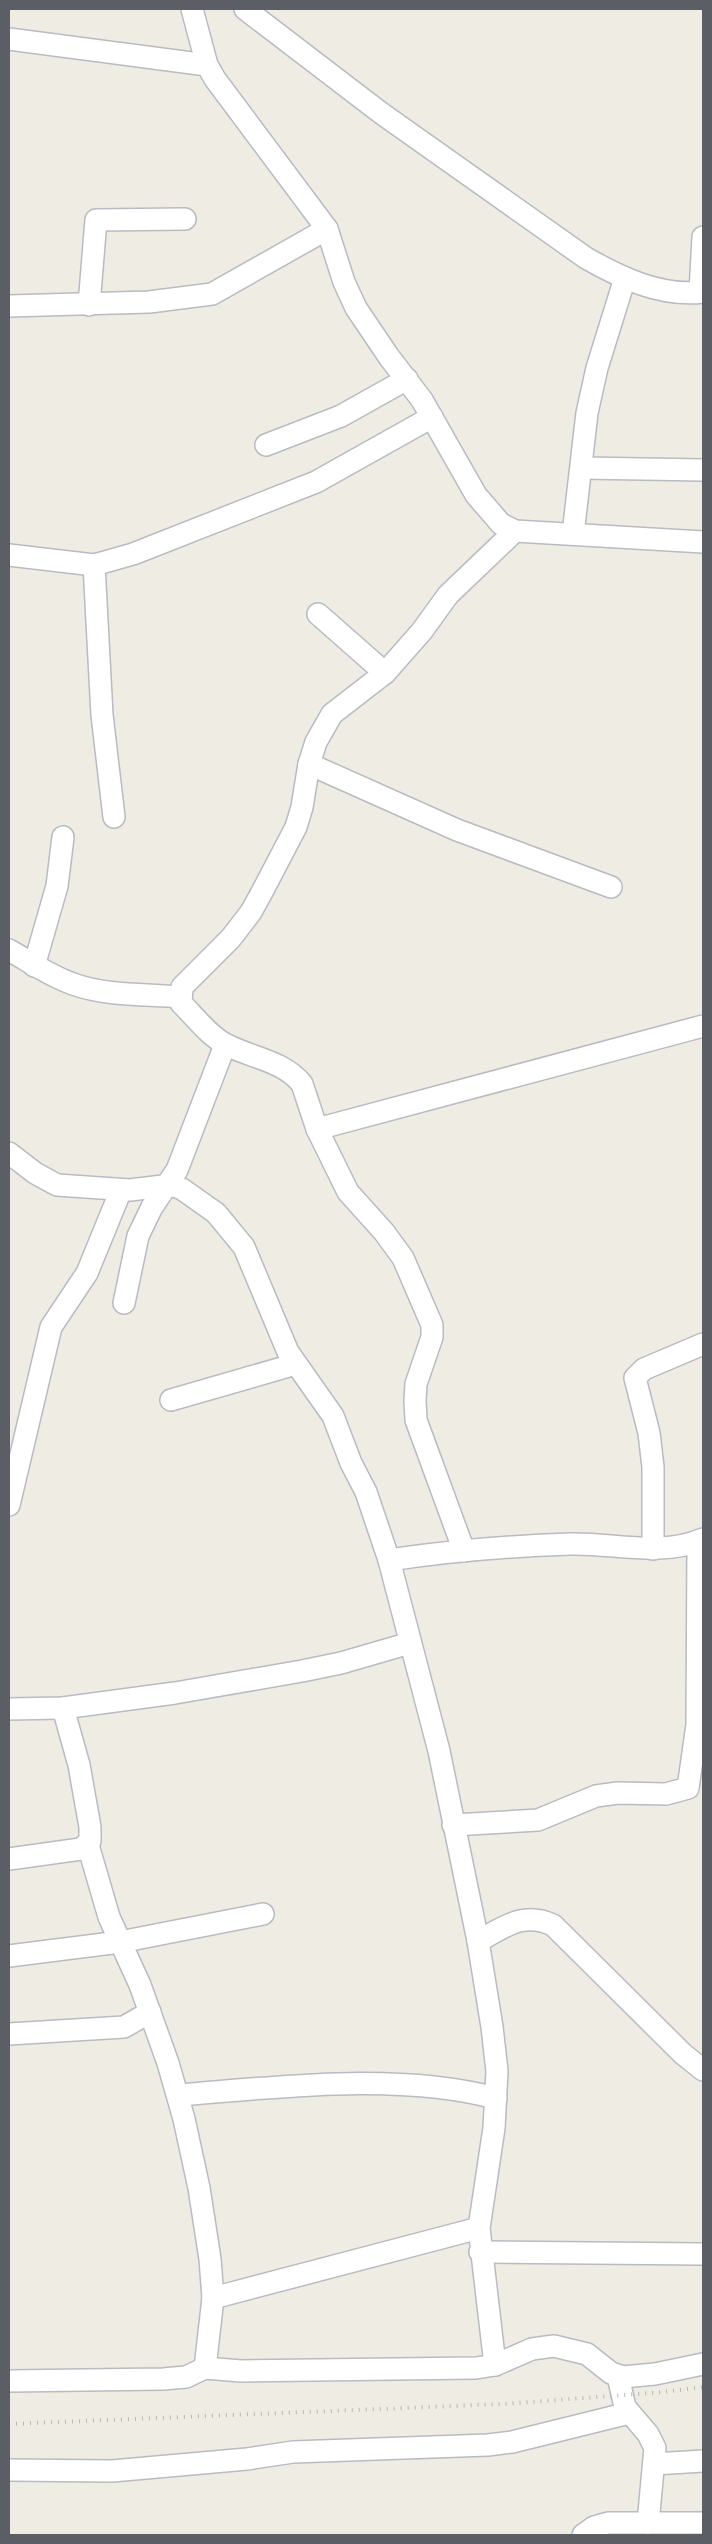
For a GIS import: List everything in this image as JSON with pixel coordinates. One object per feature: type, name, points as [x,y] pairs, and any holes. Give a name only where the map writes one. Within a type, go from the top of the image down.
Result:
[{"type":"street","points":[[192,9],[207,65],[221,87],[327,229],[344,282],[356,308],[432,417],[476,495],[501,524],[515,531],[703,542]]},
{"type":"street","points":[[245,9],[381,114],[586,258],[626,278],[670,291],[702,292],[703,237]]},
{"type":"street","points":[[9,39],[207,65]]},
{"type":"street","points":[[89,305],[96,220],[185,219]]},
{"type":"street","points":[[9,306],[149,302],[212,294],[327,229]]},
{"type":"street","points":[[573,534],[587,413],[597,368],[626,278]]},
{"type":"street","points":[[266,446],[342,416],[407,379]]},
{"type":"street","points":[[9,555],[94,565],[133,554],[316,482],[432,417]]},
{"type":"street","points":[[582,468],[703,470]]},
{"type":"street","points":[[464,1551],[416,1420],[414,1402],[416,1384],[432,1337],[432,1325],[403,1258],[384,1232],[348,1192],[317,1129],[302,1084],[298,1078],[282,1068],[225,1045],[181,1003],[180,997],[182,987],[231,938],[251,912],[262,892],[296,827],[302,807],[309,764],[316,742],[332,714],[385,673],[422,631],[448,595],[515,531]]},
{"type":"street","points":[[94,565],[102,715],[114,817]]},
{"type":"street","points":[[318,614],[385,673]]},
{"type":"street","points":[[309,764],[457,830],[611,887]]},
{"type":"street","points":[[34,966],[57,886],[63,837]]},
{"type":"street","points":[[9,950],[34,966],[74,984],[96,990],[180,997]]},
{"type":"street","points":[[317,1129],[703,1026]]},
{"type":"street","points":[[124,1303],[138,1236],[166,1185],[177,1170],[225,1045]]},
{"type":"street","points":[[9,1153],[50,1183],[82,1188],[121,1190],[141,1190],[166,1185],[182,1189],[216,1213],[234,1232],[252,1262],[288,1352],[333,1416],[351,1463],[366,1492],[389,1560],[439,1751],[478,1941],[497,2072],[490,2160],[478,2228],[495,2365]]},
{"type":"street","points":[[9,1505],[51,1327],[87,1273],[121,1190]]},
{"type":"street","points":[[653,1549],[653,1467],[649,1432],[634,1378],[644,1369],[703,1344]]},
{"type":"street","points":[[171,1400],[296,1364]]},
{"type":"street","points":[[389,1560],[464,1551],[571,1544],[653,1549],[701,1540],[696,1789],[666,1794],[601,1794],[580,1801],[538,1820],[453,1825]]},
{"type":"street","points":[[9,1709],[64,1708],[125,1701],[342,1663],[410,1643]]},
{"type":"street","points":[[64,1708],[79,1765],[90,1827],[88,1846],[106,1908],[150,2012],[179,2095],[201,2197],[210,2259],[213,2298],[205,2368]]},
{"type":"street","points":[[9,1859],[69,1852],[88,1846]]},
{"type":"street","points":[[9,1956],[120,1942],[263,1914]]},
{"type":"street","points":[[478,1941],[525,1919],[539,1918],[553,1924],[663,2035],[703,2070]]},
{"type":"street","points":[[9,2034],[124,2027],[150,2012]]},
{"type":"street","points":[[179,2095],[308,2085],[409,2085],[470,2091],[496,2098]]},
{"type":"street","points":[[213,2298],[478,2228]]},
{"type":"street","points":[[480,2252],[703,2254]]},
{"type":"street","points":[[9,2381],[163,2379],[186,2377],[205,2368],[241,2371],[434,2370],[495,2365],[532,2348],[554,2346],[587,2354],[618,2376],[634,2378],[703,2364]]},
{"type":"street","points":[[618,2376],[625,2407],[628,2413],[651,2438],[655,2454],[648,2523]]},
{"type":"street","points":[[9,2470],[112,2471],[247,2459],[293,2452],[488,2445],[512,2442],[628,2413]]},
{"type":"street","points":[[654,2464],[703,2462]]},
{"type":"street","points":[[583,2535],[602,2524],[703,2523]]},
{"type":"railway","points":[[9,2424],[503,2404],[664,2392],[703,2387]]}]
